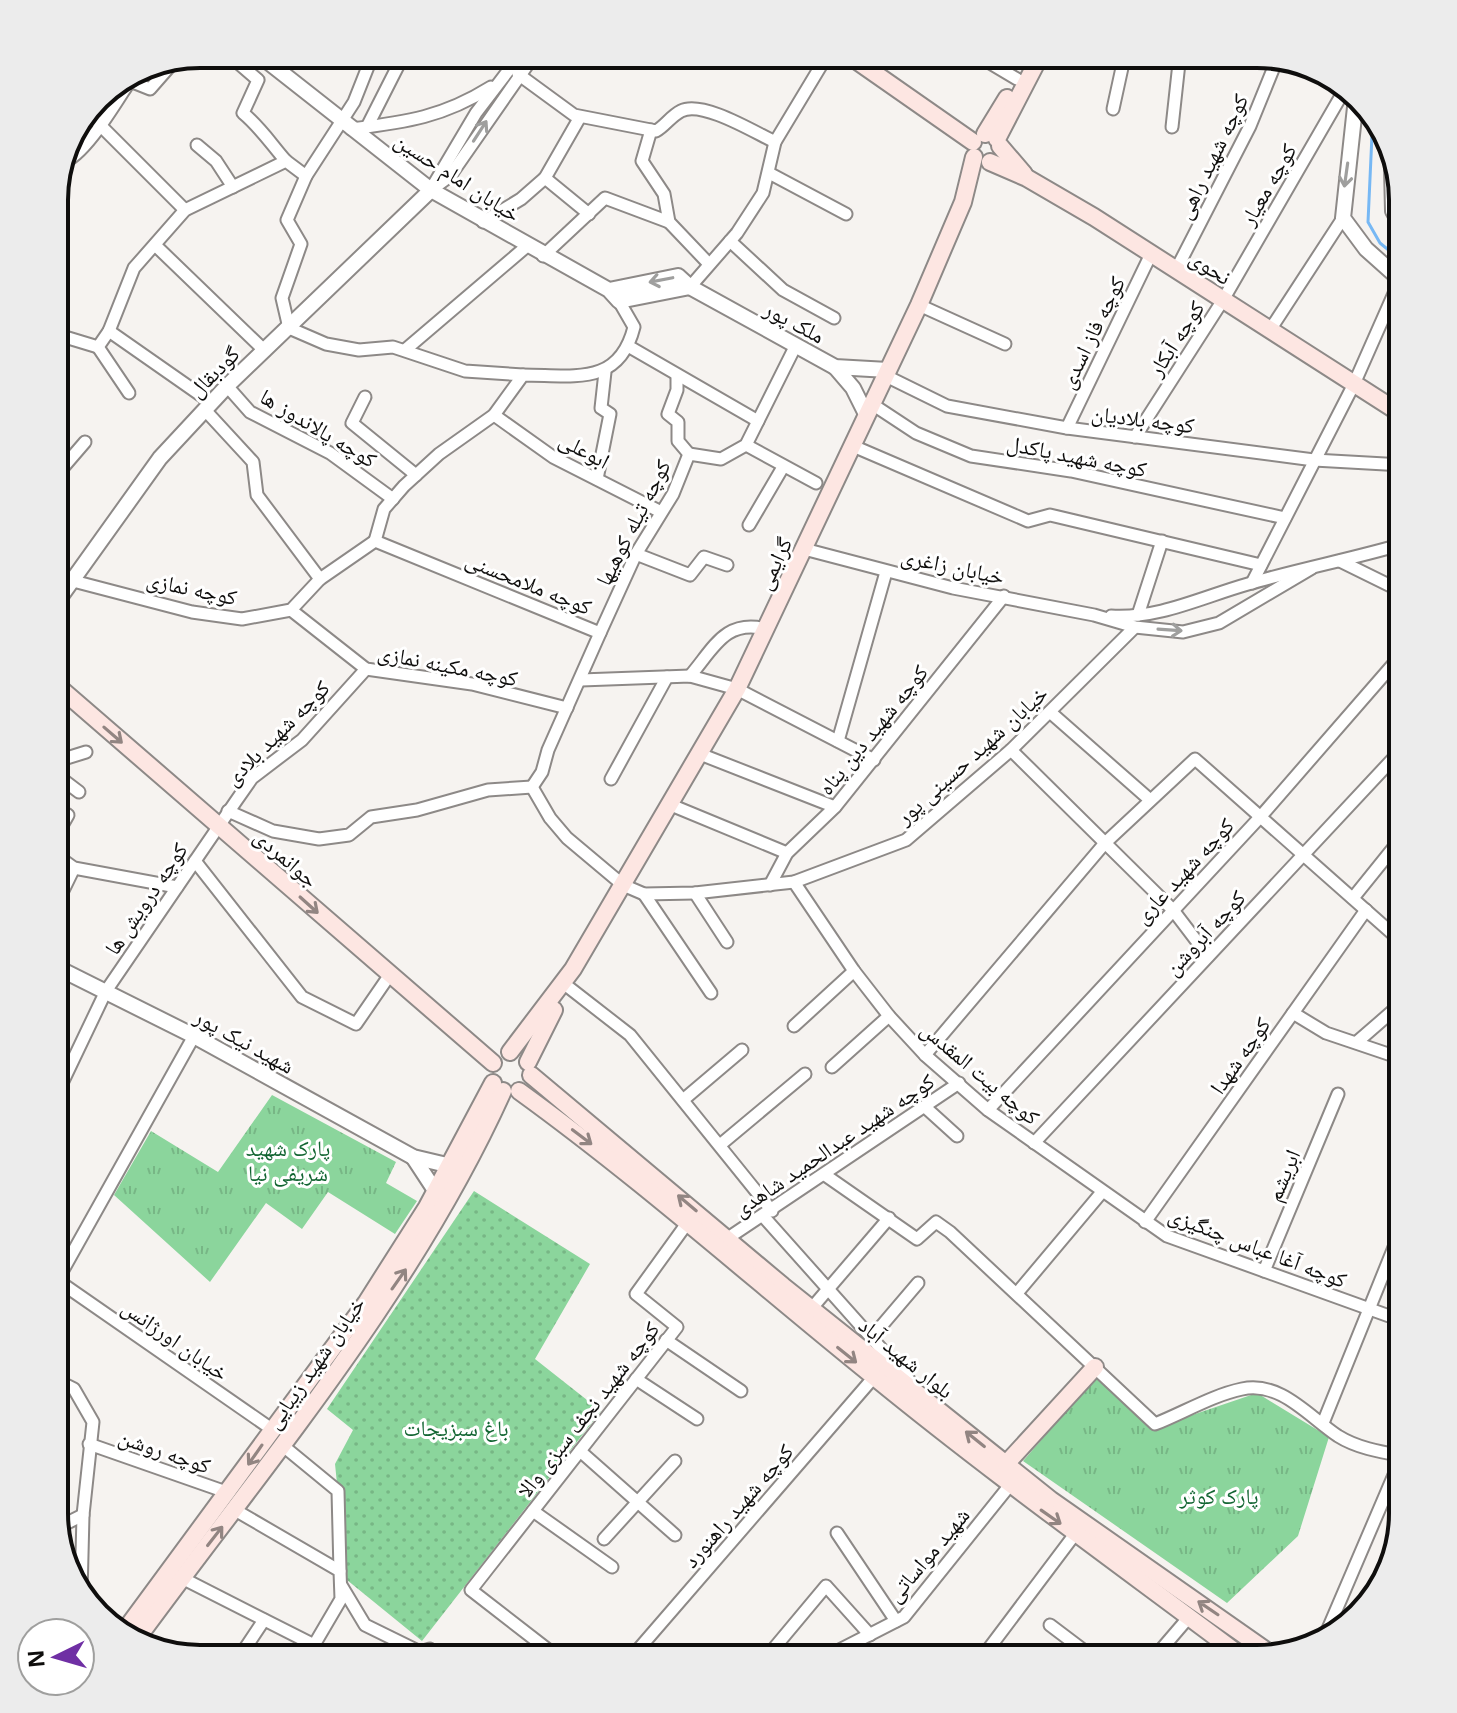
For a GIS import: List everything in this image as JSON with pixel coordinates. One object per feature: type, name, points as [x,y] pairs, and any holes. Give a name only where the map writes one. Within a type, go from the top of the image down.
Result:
[{"type":"main road","name":"نحوی","points":[[868,68],[1027,178],[1389,406]]},
{"type":"main road","points":[[987,149],[1023,68]]},
{"type":"main road","points":[[987,149],[1033,68]]},
{"type":"main road","name":"گرایمی","points":[[573,969],[737,689],[919,305],[987,149]]},
{"type":"main road","name":"جوانمردی","points":[[68,695],[493,1063]]},
{"type":"main road","points":[[512,1091],[530,1069],[573,969]]},
{"type":"main road","points":[[512,1091],[493,1063],[499,1055],[510,1052],[573,969]]},
{"type":"main road","name":"بلوار شهید آباد","points":[[510,1052],[518,1054],[545,1086],[811,1309],[1051,1500],[1258,1645]]},
{"type":"main road","points":[[512,1091],[545,1086]]},
{"type":"main road","name":"بلوار شهید آباد","points":[[512,1091],[628,1172],[874,1377],[1010,1485],[1226,1645]]},
{"type":"main road","name":"خیابان شهید زیبایی","points":[[324,1373],[451,1166],[512,1091]]},
{"type":"main road","name":"خیابان شهید زیبایی","points":[[130,1624],[229,1493],[277,1438],[444,1208],[512,1091]]},
{"type":"main road","points":[[1006,1464],[1095,1367]]},
{"type":"main road","name":"خیابان شهید زیبایی","points":[[143,1631],[235,1510],[277,1438]]},
{"type":"street","points":[[244,68],[258,80],[243,113],[266,132],[286,161],[306,176]]},
{"type":"street","name":"خیابان امام حسین","points":[[288,68],[431,190],[614,295]]},
{"type":"street","points":[[353,126],[369,68]]},
{"type":"street","points":[[394,68],[353,126],[306,176],[287,220],[301,244],[282,298],[289,328],[334,345],[405,350],[465,371],[523,375],[605,372]]},
{"type":"street","points":[[431,190],[510,68]]},
{"type":"street","points":[[431,190],[450,176],[523,68]]},
{"type":"street","points":[[597,479],[610,414],[601,408],[605,372],[628,346],[634,327],[614,295],[690,287],[730,241],[763,193],[775,142],[820,68]]},
{"type":"street","points":[[999,68],[1017,79]]},
{"type":"street","points":[[1113,109],[1122,68]]},
{"type":"street","points":[[1172,127],[1178,68]]},
{"type":"street","name":"کوچه شهید راهی","points":[[1176,270],[1250,126],[1273,69]]},
{"type":"street","points":[[138,84],[150,89],[163,74]]},
{"type":"street","points":[[518,74],[580,117],[651,130],[661,129],[683,110],[693,108],[706,110],[775,142]]},
{"type":"street","points":[[353,126],[422,119],[458,107],[499,82]]},
{"type":"street","points":[[79,149],[119,96]]},
{"type":"street","name":"کوچه معیار","points":[[1223,300],[1340,98]]},
{"type":"street","points":[[1270,330],[1343,218],[1354,112]]},
{"type":"street","points":[[483,222],[545,178],[580,117]]},
{"type":"street","points":[[95,121],[185,210]]},
{"type":"street","points":[[651,130],[642,161],[664,194],[669,222]]},
{"type":"street","points":[[197,145],[216,161],[233,187]]},
{"type":"street","points":[[98,347],[109,331],[134,268],[185,210],[286,161]]},
{"type":"street","points":[[769,173],[846,214]]},
{"type":"street","points":[[545,178],[589,214]]},
{"type":"street","name":"گودبقال","points":[[68,584],[160,458],[227,386],[431,190]]},
{"type":"street","points":[[543,256],[605,198],[669,222],[709,264]]},
{"type":"street","points":[[1343,218],[1366,249],[1389,269]]},
{"type":"street","points":[[730,241],[783,290],[834,318]]},
{"type":"street","points":[[155,245],[265,351]]},
{"type":"street","points":[[405,350],[527,246]]},
{"type":"street","name":"کوچه فاز اسدی","points":[[1067,428],[1151,254]]},
{"type":"street","name":"ملک پور","points":[[690,287],[835,367],[887,373]]},
{"type":"street","name":"کوچه آبکار","points":[[1135,437],[1223,300]]},
{"type":"street","points":[[919,305],[1005,344]]},
{"type":"street","points":[[1252,583],[1389,309]]},
{"type":"street","points":[[109,331],[208,406],[253,462],[253,487],[257,495],[320,579]]},
{"type":"street","points":[[68,338],[98,347],[129,393]]},
{"type":"street","points":[[628,346],[758,421]]},
{"type":"street","points":[[795,347],[746,445],[816,483]]},
{"type":"street","points":[[835,367],[869,409]]},
{"type":"street","name":"کوچه بلادیان","points":[[887,373],[947,406],[1067,428],[1314,460],[1389,464]]},
{"type":"street","points":[[291,610],[320,579],[375,541],[384,509],[416,475],[494,415],[523,375]]},
{"type":"street","points":[[677,375],[677,390],[668,414],[678,422],[678,441],[689,454]]},
{"type":"street","name":"کوچه پالاندوز ها","points":[[227,386],[250,412],[330,453],[393,499]]},
{"type":"street","points":[[365,397],[352,423],[416,475]]},
{"type":"street","name":"کوچه شهید پاکدل","points":[[869,409],[971,456],[1071,471],[1285,518]]},
{"type":"street","name":"ابوعلی","points":[[494,415],[553,457],[661,512]]},
{"type":"street","points":[[68,462],[85,442]]},
{"type":"street","name":"کوچه تیله کوهیها","points":[[600,633],[636,554],[661,512],[689,454],[721,459],[746,445]]},
{"type":"street","points":[[853,446],[1028,521],[1050,515],[1261,565]]},
{"type":"street","points":[[749,525],[783,467]]},
{"type":"street","name":"کوچه ملامحسنی","points":[[375,541],[600,633],[542,772],[532,787]]},
{"type":"street","points":[[1136,621],[1162,541]]},
{"type":"street","points":[[1136,621],[1252,583],[1389,548]]},
{"type":"street","name":"خیابان زاغری","points":[[804,549],[886,572],[1136,621]]},
{"type":"street","points":[[636,554],[690,575],[704,557],[727,565]]},
{"type":"street","points":[[1340,561],[1389,585]]},
{"type":"street","points":[[1136,621],[1197,631],[1219,623],[1312,568]]},
{"type":"street","points":[[838,741],[886,572]]},
{"type":"street","name":"کوچه نمازی","points":[[68,578],[192,612],[242,619],[291,610]]},
{"type":"street","name":"کوچه شهید دین پناه","points":[[770,885],[787,853],[835,807],[1004,596]]},
{"type":"street","name":"کوچه مکینه نمازی","points":[[291,610],[366,669],[464,682],[567,708]]},
{"type":"street","name":"خیابان شهید حسینی پور","points":[[532,787],[567,838],[623,885],[644,894],[695,893],[794,882],[906,840],[1011,750],[1136,621]]},
{"type":"street","points":[[690,676],[727,633],[746,624],[766,629]]},
{"type":"street","name":"کوچه شهید بلادی","points":[[218,827],[252,778],[287,755],[366,669]]},
{"type":"street","name":"کوچه شهید عاری","points":[[988,1110],[1262,815],[1389,669]]},
{"type":"street","points":[[581,680],[690,676],[737,689],[874,760]]},
{"type":"street","points":[[611,779],[667,677]]},
{"type":"street","points":[[1050,712],[1149,799]]},
{"type":"street","points":[[1011,750],[1173,910],[1208,956]]},
{"type":"street","points":[[68,758],[86,752]]},
{"type":"street","points":[[700,754],[835,807]]},
{"type":"street","points":[[925,1055],[1105,843],[1195,759],[1262,815],[1389,931]]},
{"type":"street","name":"کوچه آبروشن","points":[[1034,1143],[1389,763]]},
{"type":"street","points":[[68,784],[79,792]]},
{"type":"street","points":[[228,811],[273,831],[319,839],[349,835],[371,817],[417,810],[488,790],[532,787]]},
{"type":"street","points":[[671,805],[787,853]]},
{"type":"street","name":"کوچه درویش ها","points":[[68,1071],[106,991],[218,827]]},
{"type":"street","points":[[1353,898],[1389,853]]},
{"type":"street","points":[[195,861],[302,997],[356,1024],[389,976]]},
{"type":"street","points":[[68,864],[74,868],[177,887]]},
{"type":"street","points":[[68,880],[74,868]]},
{"type":"street","name":"کوچه بیت المقدس","points":[[794,882],[854,971],[925,1055],[988,1110],[1145,1222]]},
{"type":"street","points":[[695,893],[727,942]]},
{"type":"street","points":[[644,894],[711,993]]},
{"type":"street","name":"کوچه شهدا","points":[[1145,1222],[1366,910]]},
{"type":"street","points":[[794,1026],[854,971]]},
{"type":"street","name":"شهید نیک پور","points":[[68,973],[194,1036],[413,1157],[451,1166]]},
{"type":"street","points":[[567,986],[630,1035],[720,1145],[767,1213],[828,1290],[929,1402]]},
{"type":"street","points":[[1293,1013],[1326,1033],[1389,1054]]},
{"type":"street","points":[[1357,1042],[1389,1014]]},
{"type":"street","points":[[832,1067],[889,1016]]},
{"type":"street","points":[[68,1258],[194,1036]]},
{"type":"street","points":[[683,1100],[742,1050]]},
{"type":"street","points":[[720,1145],[805,1074]]},
{"type":"street","name":"کوچه شهید عبدالحمید شاهدی","points":[[728,1238],[959,1083]]},
{"type":"street","name":"ابریشم","points":[[1264,1271],[1338,1094]]},
{"type":"street","points":[[925,1107],[957,1136]]},
{"type":"street","name":"شهید نیک پور","points":[[413,1157],[436,1192]]},
{"type":"street","points":[[825,1175],[917,1239],[936,1222],[1018,1292],[1155,1424],[1242,1389],[1264,1388],[1279,1392],[1340,1437],[1376,1452],[1389,1453]]},
{"type":"street","points":[[1018,1292],[1102,1192]]},
{"type":"street","points":[[811,1309],[889,1218]]},
{"type":"street","name":"کوچه شهید نجف سبزی والا","points":[[542,1645],[471,1590],[677,1327],[636,1294],[688,1222]]},
{"type":"street","name":"کوچه آغا عباس چنگیزی","points":[[1145,1222],[1167,1236],[1389,1316]]},
{"type":"street","points":[[1323,1423],[1389,1260]]},
{"type":"street","points":[[872,1337],[918,1283]]},
{"type":"street","name":"خیابان اورژانس","points":[[68,1290],[277,1438],[338,1491],[341,1585]]},
{"type":"street","points":[[666,1340],[741,1391]]},
{"type":"street","name":"کوچه شهید راهنورد","points":[[642,1645],[874,1377]]},
{"type":"street","points":[[636,1379],[697,1419]]},
{"type":"street","points":[[68,1386],[74,1389],[93,1422],[83,1515],[82,1569]]},
{"type":"street","name":"کوچه روشن","points":[[89,1444],[229,1493]]},
{"type":"street","points":[[580,1451],[675,1535]]},
{"type":"street","points":[[604,1539],[675,1461]]},
{"type":"street","name":"شهید مواساتی","points":[[851,1645],[904,1617],[1010,1485]]},
{"type":"street","points":[[1331,1622],[1389,1487]]},
{"type":"street","points":[[235,1510],[340,1571]]},
{"type":"street","points":[[533,1511],[612,1567]]},
{"type":"street","points":[[69,1522],[83,1515]]},
{"type":"street","points":[[837,1533],[896,1621]]},
{"type":"street","points":[[992,1645],[1075,1534]]},
{"type":"street","points":[[182,1578],[314,1645],[341,1599],[341,1585]]},
{"type":"street","points":[[341,1585],[368,1628],[405,1645]]},
{"type":"street","points":[[777,1645],[826,1586],[870,1635]]},
{"type":"street","points":[[1165,1645],[1189,1617]]},
{"type":"street","points":[[247,1645],[264,1620]]},
{"type":"street","points":[[1050,1625],[1076,1645]]},
{"type":"green space","name":"پارک شهید شریفی نیا","points":[[272,1095],[396,1162],[386,1183],[417,1201],[395,1234],[328,1192],[302,1229],[266,1203],[210,1282],[114,1195],[151,1131],[218,1172]]},
{"type":"green space","name":"باغ سبزیجات","points":[[474,1191],[590,1264],[535,1359],[601,1411],[422,1641],[347,1580],[335,1464],[353,1430],[327,1409]]},
{"type":"green space","name":"پارک کوثر","points":[[1096,1377],[1154,1428],[1257,1393],[1329,1437],[1298,1536],[1227,1603],[1023,1461]]},
{"type":"waterway","points":[[1372,137],[1368,222],[1380,243],[1389,250]]}]
